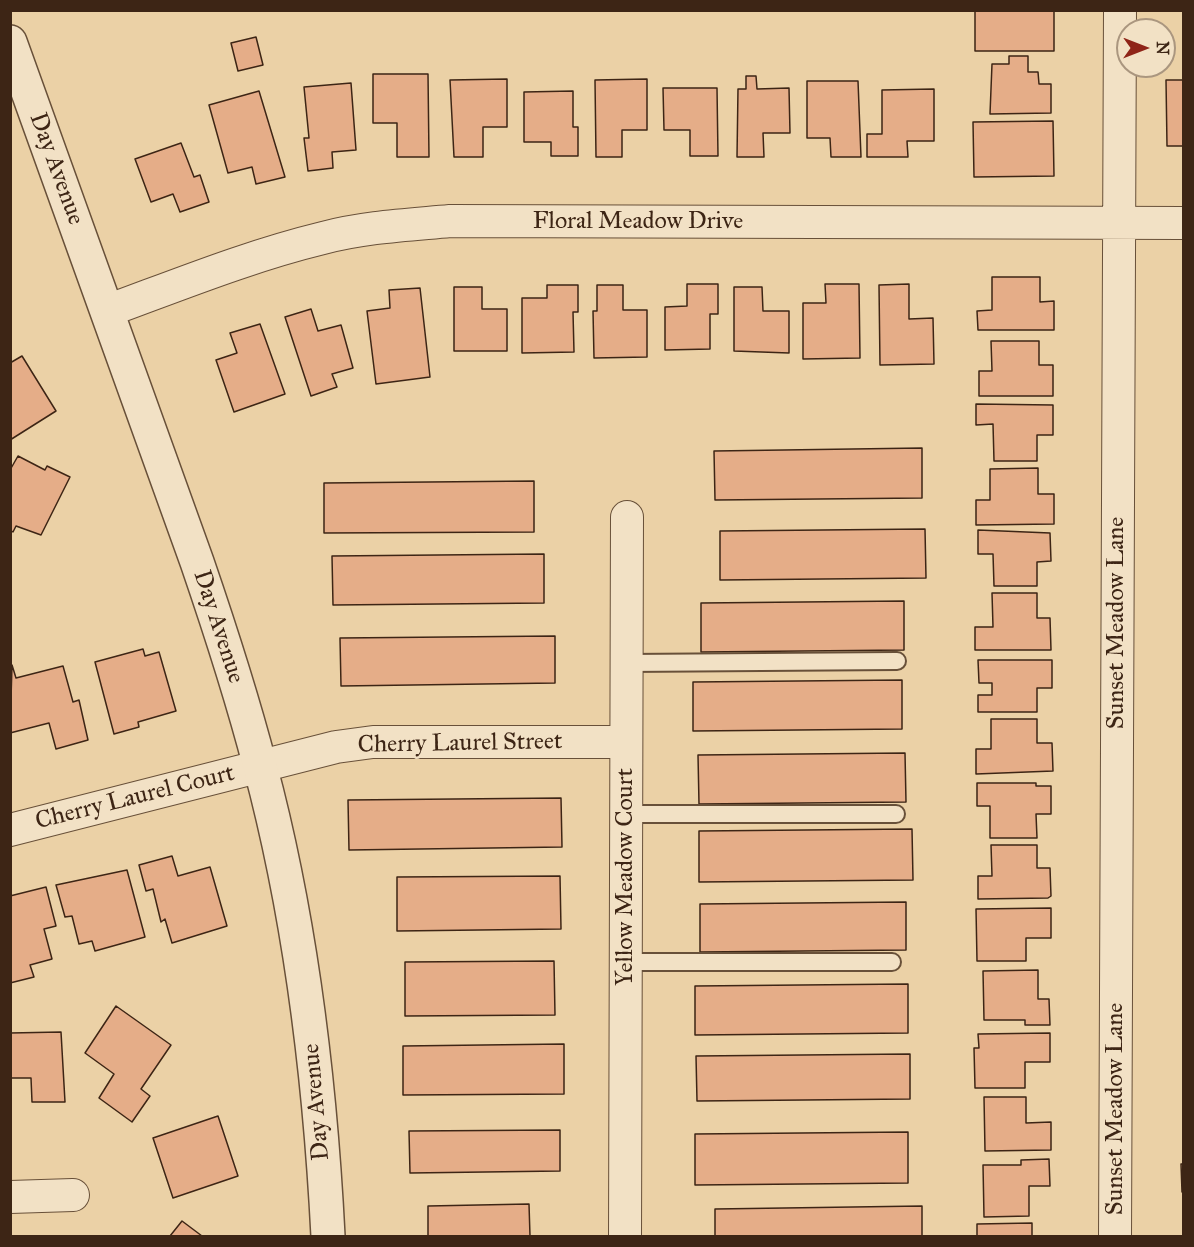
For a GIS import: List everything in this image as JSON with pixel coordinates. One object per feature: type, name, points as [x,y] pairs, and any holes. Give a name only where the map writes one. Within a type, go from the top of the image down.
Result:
[{"type":"street","name":"Sunset Meadow Lane","points":[[1115,1236],[1120,10]]},
{"type":"street","name":"Day Avenue","points":[[10,42],[198,562],[260,766],[283,867],[310,1027],[328,1236]]},
{"type":"street","name":"Floral Meadow Drive","points":[[107,311],[277,250],[325,237],[385,227],[450,221],[1184,223]]},
{"type":"street","name":"Yellow Meadow Court","points":[[625,1236],[627,517]]},
{"type":"street","name":"Cherry Laurel Street","points":[[260,766],[336,747],[373,742],[626,742]]},
{"type":"street","name":"Cherry Laurel Court","points":[[10,830],[260,766]]},
{"type":"street","points":[[10,1197],[72,1195]]},
{"type":"lane","points":[[627,663],[897,661]]},
{"type":"lane","points":[[626,814],[896,814]]},
{"type":"lane","points":[[626,962],[892,962]]},
{"type":"building","points":[[975,10],[1054,10],[1054,51],[975,51]]},
{"type":"building","points":[[256,37],[263,65],[238,71],[231,43]]},
{"type":"building","points":[[1009,56],[1028,56],[1028,72],[1038,72],[1039,84],[1051,84],[1051,113],[990,114],[992,64],[1009,64]]},
{"type":"building","points":[[373,74],[428,74],[429,157],[397,157],[397,123],[373,123]]},
{"type":"building","points":[[746,76],[756,76],[757,89],[789,88],[790,133],[763,133],[764,157],[737,157],[738,89],[746,89]]},
{"type":"building","points":[[507,79],[507,127],[483,127],[483,157],[454,157],[450,80]]},
{"type":"building","points":[[647,79],[647,130],[622,130],[622,157],[596,157],[595,80]]},
{"type":"building","points":[[1166,80],[1184,80],[1184,146],[1167,146]]},
{"type":"building","points":[[807,81],[858,81],[861,157],[831,157],[830,138],[807,138]]},
{"type":"building","points":[[351,83],[356,150],[332,152],[333,168],[308,171],[304,138],[309,138],[304,87]]},
{"type":"building","points":[[663,88],[717,88],[718,156],[690,156],[690,130],[664,130]]},
{"type":"building","points":[[934,89],[934,141],[907,141],[908,157],[867,157],[867,134],[882,134],[882,90]]},
{"type":"building","points":[[259,91],[285,177],[256,184],[252,167],[228,173],[209,105]]},
{"type":"building","points":[[573,91],[573,127],[578,127],[578,156],[551,156],[551,142],[524,142],[524,92]]},
{"type":"building","points":[[1053,121],[1054,176],[974,177],[973,122]]},
{"type":"building","points":[[181,143],[194,177],[200,175],[209,202],[180,212],[173,194],[151,202],[135,159]]},
{"type":"building","points":[[992,277],[1040,277],[1040,302],[1054,301],[1054,330],[978,330],[977,311],[992,310]]},
{"type":"building","points":[[687,284],[718,284],[718,314],[710,314],[710,349],[665,350],[665,307],[687,306]]},
{"type":"building","points":[[825,284],[859,284],[860,358],[803,359],[803,303],[826,303]]},
{"type":"building","points":[[909,284],[909,319],[933,318],[934,364],[880,365],[879,285]]},
{"type":"building","points":[[547,285],[578,285],[578,312],[573,312],[574,352],[522,353],[522,298],[547,298]]},
{"type":"building","points":[[597,285],[623,285],[623,310],[647,310],[647,357],[594,358],[593,311],[597,311]]},
{"type":"building","points":[[454,287],[482,287],[482,309],[507,309],[507,351],[454,351]]},
{"type":"building","points":[[734,287],[762,287],[763,311],[789,311],[789,353],[734,351]]},
{"type":"building","points":[[420,288],[430,377],[376,384],[367,311],[390,308],[389,290]]},
{"type":"building","points":[[311,309],[318,331],[341,325],[353,368],[332,374],[337,387],[311,396],[285,317]]},
{"type":"building","points":[[260,324],[285,394],[234,412],[216,360],[237,353],[230,333]]},
{"type":"building","points":[[991,341],[1039,341],[1039,365],[1053,365],[1053,396],[979,396],[979,371],[992,371]]},
{"type":"building","points":[[22,356],[56,411],[10,440],[10,363]]},
{"type":"building","points":[[976,404],[1053,405],[1053,435],[1037,435],[1037,461],[994,461],[993,424],[976,425]]},
{"type":"building","points":[[922,448],[922,498],[715,500],[714,451]]},
{"type":"building","points":[[18,456],[45,470],[47,466],[70,477],[41,535],[16,526],[13,532],[10,530],[10,470]]},
{"type":"building","points":[[1038,468],[1038,494],[1054,494],[1054,524],[976,525],[976,500],[990,500],[990,469]]},
{"type":"building","points":[[534,481],[534,532],[324,533],[324,483]]},
{"type":"building","points":[[925,529],[926,578],[720,580],[720,531]]},
{"type":"building","points":[[978,530],[1050,533],[1051,561],[1037,562],[1037,586],[994,586],[993,554],[978,554]]},
{"type":"building","points":[[544,554],[544,603],[333,605],[332,556]]},
{"type":"building","points":[[992,593],[1037,593],[1037,618],[1050,618],[1051,650],[975,650],[975,627],[993,627]]},
{"type":"building","points":[[904,601],[904,650],[701,652],[701,603]]},
{"type":"building","points":[[555,636],[555,683],[341,686],[340,638]]},
{"type":"building","points":[[143,649],[145,656],[159,652],[176,711],[138,722],[139,727],[114,734],[95,662]]},
{"type":"building","points":[[978,660],[1052,660],[1052,688],[1037,688],[1037,712],[978,712],[978,695],[992,695],[992,683],[979,683]]},
{"type":"building","points":[[12,665],[16,678],[63,666],[73,702],[79,700],[88,740],[56,749],[49,723],[10,733]]},
{"type":"building","points":[[902,680],[902,729],[693,731],[693,682]]},
{"type":"building","points":[[991,719],[1037,719],[1037,743],[1052,743],[1053,771],[976,774],[976,749],[991,749]]},
{"type":"building","points":[[905,753],[906,802],[699,804],[698,755]]},
{"type":"building","points":[[977,783],[1036,783],[1036,786],[1051,786],[1051,814],[1036,814],[1037,838],[990,838],[990,806],[977,806]]},
{"type":"building","points":[[561,798],[562,847],[349,850],[348,800]]},
{"type":"building","points":[[912,829],[913,880],[699,882],[699,831]]},
{"type":"building","points":[[991,845],[1037,845],[1037,868],[1050,868],[1051,896],[1048,898],[978,899],[978,876],[992,876]]},
{"type":"building","points":[[172,856],[178,876],[210,867],[227,926],[172,943],[165,919],[161,922],[153,889],[146,891],[139,865]]},
{"type":"building","points":[[127,870],[145,937],[95,951],[92,941],[79,944],[72,916],[65,917],[56,885]]},
{"type":"building","points":[[560,876],[561,929],[397,931],[397,877]]},
{"type":"building","points":[[46,887],[56,926],[44,929],[52,959],[30,965],[34,977],[10,983],[10,896]]},
{"type":"building","points":[[906,902],[906,950],[700,952],[700,904]]},
{"type":"building","points":[[1051,908],[1051,938],[1026,938],[1026,961],[977,961],[976,909]]},
{"type":"building","points":[[554,961],[555,1015],[405,1016],[405,962]]},
{"type":"building","points":[[1038,970],[1038,999],[1049,999],[1050,1025],[1025,1025],[1025,1020],[984,1020],[983,971]]},
{"type":"building","points":[[908,984],[908,1033],[695,1035],[695,986]]},
{"type":"building","points":[[116,1006],[171,1045],[141,1089],[150,1096],[132,1122],[99,1098],[114,1074],[85,1053]]},
{"type":"building","points":[[61,1032],[65,1102],[32,1102],[31,1078],[10,1078],[10,1033]]},
{"type":"building","points":[[1050,1033],[1050,1062],[1025,1062],[1025,1088],[975,1088],[974,1048],[979,1048],[978,1034]]},
{"type":"building","points":[[564,1044],[564,1094],[403,1095],[403,1046]]},
{"type":"building","points":[[910,1054],[910,1099],[697,1101],[696,1056]]},
{"type":"building","points":[[984,1097],[1026,1097],[1026,1123],[1051,1122],[1051,1150],[985,1151]]},
{"type":"building","points":[[218,1116],[238,1176],[173,1198],[153,1138]]},
{"type":"building","points":[[560,1130],[560,1171],[410,1173],[409,1131]]},
{"type":"building","points":[[908,1132],[908,1183],[695,1185],[695,1134]]},
{"type":"building","points":[[1049,1159],[1050,1186],[1029,1186],[1029,1216],[984,1217],[983,1165],[1021,1165],[1021,1160]]},
{"type":"building","points":[[1181,1164],[1184,1164],[1184,1192],[1182,1192]]},
{"type":"building","points":[[529,1204],[530,1236],[428,1236],[428,1206]]},
{"type":"building","points":[[922,1206],[922,1236],[715,1236],[715,1209]]},
{"type":"building","points":[[182,1221],[202,1236],[170,1236]]},
{"type":"building","points":[[1032,1223],[1032,1236],[977,1236],[977,1224]]}]
